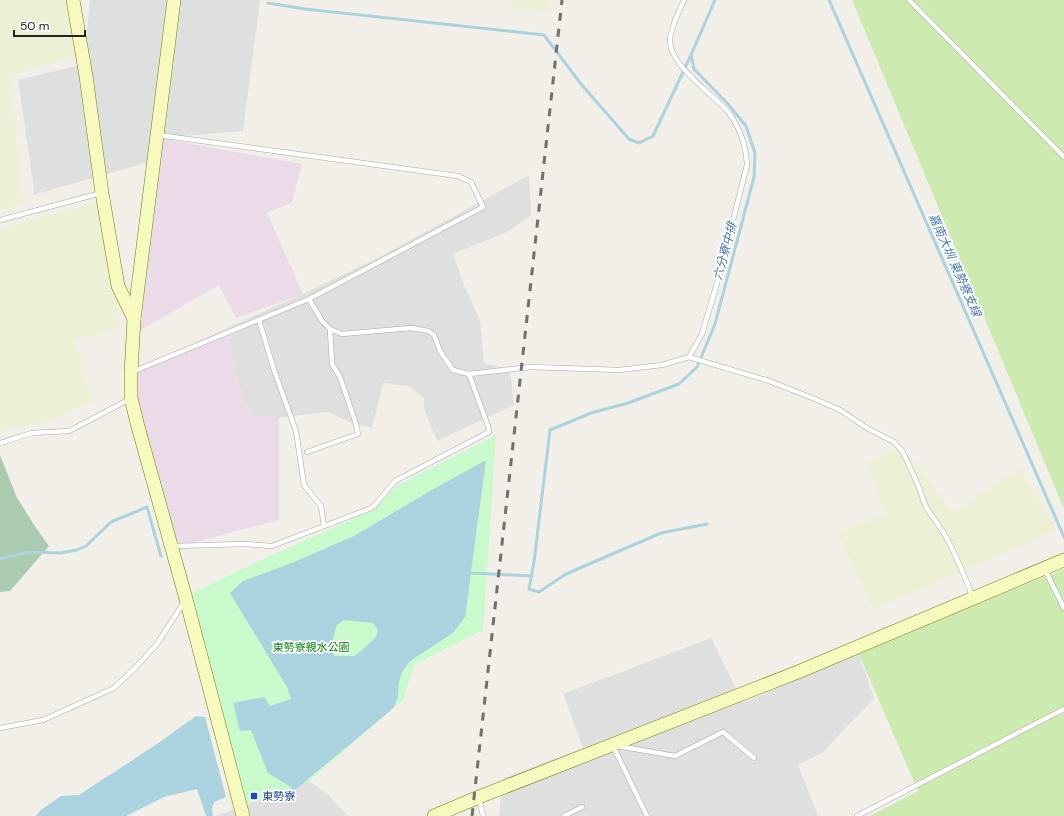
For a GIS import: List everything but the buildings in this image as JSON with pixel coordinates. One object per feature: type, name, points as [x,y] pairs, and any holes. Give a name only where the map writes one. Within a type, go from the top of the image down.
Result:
[{"type":"street","points":[[73,0],[86,76],[102,193],[118,286],[134,319]]},
{"type":"street","points":[[174,0],[134,319],[131,398],[243,816]]},
{"type":"street","points":[[434,816],[479,796],[798,672],[1064,560]]},
{"type":"lane","points":[[684,0],[672,30],[670,40],[672,52],[689,74],[729,113],[743,141],[747,165],[718,280],[702,334],[691,358]]},
{"type":"lane","points":[[909,0],[1064,157]]},
{"type":"lane","points":[[131,373],[309,299],[483,207],[471,182],[458,176],[157,135]]},
{"type":"lane","points":[[0,220],[102,193]]},
{"type":"lane","points":[[309,299],[317,315],[330,329],[342,334],[411,328],[428,331],[434,335],[440,351],[453,370],[469,374],[531,367],[619,370],[662,365],[691,358],[769,381],[816,399],[840,410],[867,428],[894,442],[902,451],[918,485],[926,507],[945,535],[953,550],[973,598]]},
{"type":"lane","points":[[259,320],[274,370],[296,431],[304,484],[321,506],[324,526]]},
{"type":"lane","points":[[307,452],[358,434],[340,378],[332,364],[330,329]]},
{"type":"lane","points":[[171,546],[244,544],[272,546],[374,506],[395,482],[489,432],[469,374]]},
{"type":"lane","points":[[0,443],[32,433],[69,431],[131,398]]},
{"type":"lane","points":[[1044,568],[1064,608]]},
{"type":"lane","points":[[0,728],[43,720],[114,688],[157,644],[186,599]]},
{"type":"lane","points":[[857,816],[1064,709]]},
{"type":"lane","points":[[612,745],[675,756],[723,732],[754,758]]},
{"type":"lane","points":[[612,745],[647,816]]},
{"type":"lane","points":[[479,796],[483,816]]},
{"type":"lane","points":[[564,816],[582,807]]},
{"type":"shaded area","points":[[90,0],[166,0],[175,8],[176,0],[260,0],[243,131],[159,138],[156,160],[33,195],[34,189],[18,80],[84,64]]},
{"type":"shaded area","points":[[159,138],[302,164],[292,202],[267,213],[303,294],[236,318],[219,285],[135,333]]},
{"type":"shaded area","points":[[529,175],[531,215],[509,231],[453,254],[464,285],[480,320],[484,363],[510,369],[514,405],[437,441],[424,408],[424,398],[408,386],[383,383],[372,428],[352,423],[328,412],[275,418],[253,416],[245,403],[231,356],[231,326],[376,259]]},
{"type":"shaded area","points":[[231,326],[231,356],[245,403],[253,416],[279,417],[279,520],[172,548],[137,424],[132,373]]},
{"type":"shaded area","points":[[711,638],[743,703],[858,652],[874,698],[823,752],[798,765],[818,816],[499,816],[503,778],[583,748],[563,694]]},
{"type":"shaded area","points":[[309,781],[326,793],[348,816],[216,816]]},
{"type":"green space","points":[[0,0],[67,0],[77,56],[10,75],[23,204],[0,210]]},
{"type":"green space","points":[[513,0],[550,0],[549,12],[512,8]]},
{"type":"green space","points":[[852,0],[1064,0],[1064,509]]},
{"type":"green space","points":[[97,202],[121,328],[75,340],[92,403],[48,421],[0,431],[0,229]]},
{"type":"green space","name":"東勢寮親水公園","points":[[496,435],[483,630],[414,665],[403,700],[309,781],[247,804],[192,593],[373,510],[398,485]]},
{"type":"green space","points":[[904,448],[953,513],[1020,468],[1057,530],[873,610],[838,532],[885,514],[867,462]]},
{"type":"green space","points":[[0,455],[17,498],[49,546],[10,591],[0,592]]},
{"type":"green space","points":[[1064,569],[1064,816],[870,816],[918,791],[858,652]]},
{"type":"water","name":"東勢寮親水公園","points":[[486,460],[465,617],[453,633],[410,661],[402,672],[399,682],[398,696],[394,707],[295,790],[268,773],[251,730],[240,731],[233,703],[264,697],[270,706],[291,699],[287,687],[230,593],[243,581],[294,562],[354,536]],"holes":[[[344,620],[373,623],[378,630],[376,637],[361,651],[354,656],[334,656],[331,645],[337,625]]]},
{"type":"water","points":[[196,716],[205,717],[226,797],[214,802],[212,809],[213,816],[206,816],[197,789],[164,797],[126,816],[36,816],[41,810],[61,796],[79,795],[157,744]]},
{"type":"waterway","name":"六分寮中排","points":[[707,524],[661,533],[566,574],[539,592],[529,589],[534,562],[550,430],[591,413],[628,403],[679,384],[697,367],[715,324],[754,177],[755,153],[746,126],[728,104],[694,69],[691,55],[715,0]]},
{"type":"waterway","name":"嘉南大圳 東勢寮支線","points":[[829,0],[1064,537]]},
{"type":"waterway","points":[[268,3],[305,9],[544,35],[581,84],[629,139],[639,143],[653,136],[691,55]]},
{"type":"waterway","points":[[0,559],[28,552],[60,553],[77,550],[86,546],[111,522],[147,507],[161,556]]},
{"type":"waterway","points":[[471,573],[532,576]]},
{"type":"railway","points":[[472,816],[562,0]]},
{"type":"place","name":"東勢寮","points":[[254,796]]}]
